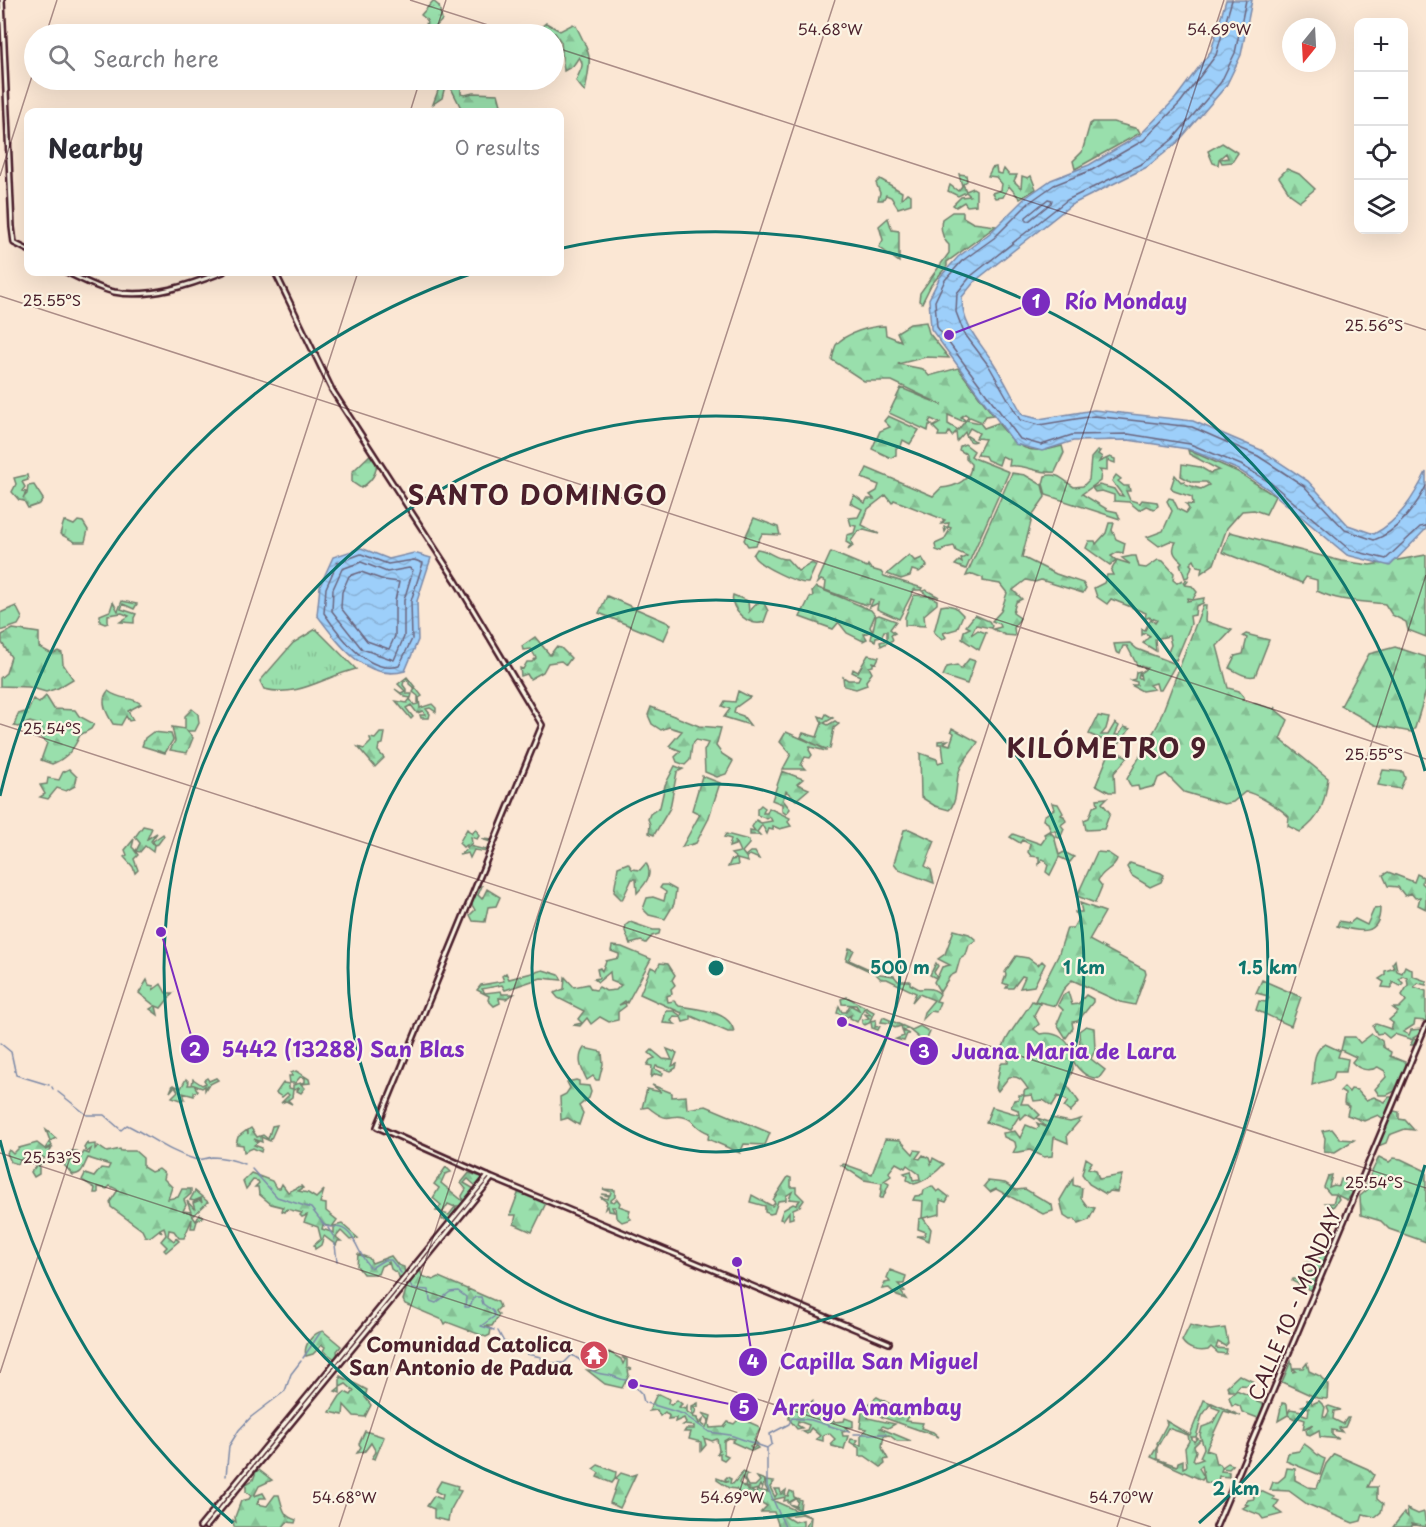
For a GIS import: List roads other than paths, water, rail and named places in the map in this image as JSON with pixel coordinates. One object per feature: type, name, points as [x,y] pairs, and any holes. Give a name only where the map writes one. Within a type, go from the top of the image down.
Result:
[{"type":"street","points":[[2,0],[12,227],[14,243],[24,248]]},
{"type":"street","points":[[75,276],[101,288],[132,293],[179,287],[211,276]]},
{"type":"street","points":[[277,276],[297,322],[332,390],[452,573],[542,725],[377,1125],[380,1131],[889,1343]]},
{"type":"street","name":"CALLE 10 - MONDAY","points":[[1216,1527],[1426,1025]]},
{"type":"street","points":[[200,1527],[490,1177]]},
{"type":"street","points":[[206,1527],[338,1362]]},
{"type":"water","points":[[1226,0],[1252,0],[1241,55],[1226,86],[1177,143],[1147,167],[1071,205],[975,281],[962,297],[965,316],[972,332],[997,368],[1023,415],[1039,419],[1094,410],[1193,421],[1261,450],[1308,481],[1348,525],[1374,534],[1383,529],[1405,508],[1426,472],[1426,529],[1390,566],[1347,555],[1268,489],[1239,470],[1188,449],[1128,440],[1073,441],[1042,451],[1015,444],[931,329],[929,299],[940,277],[958,257],[990,233],[1025,198],[1051,180],[1089,165],[1140,135],[1175,99],[1211,51]]},
{"type":"water","points":[[361,548],[389,559],[414,553],[431,558],[417,601],[418,640],[405,671],[391,673],[377,671],[354,658],[317,615],[320,586],[333,557]]},
{"type":"waterway","points":[[0,1043],[11,1052],[16,1075],[49,1085]]},
{"type":"waterway","points":[[58,1092],[87,1115],[104,1115],[121,1130],[127,1125],[185,1156],[198,1160],[221,1158],[244,1164]]},
{"type":"waterway","points":[[252,1169],[277,1197],[311,1208],[325,1226],[332,1227]]},
{"type":"waterway","points":[[334,1227],[341,1228],[352,1236],[371,1268],[384,1260],[391,1260],[401,1273]]},
{"type":"waterway","points":[[328,1228],[334,1237],[337,1261]]},
{"type":"waterway","points":[[409,1283],[413,1289],[429,1290],[430,1301],[436,1303],[450,1292],[458,1291],[466,1297],[465,1307],[469,1307],[475,1297],[481,1297],[483,1304],[493,1311],[495,1316],[481,1326],[494,1330]]},
{"type":"waterway","points":[[498,1331],[504,1342],[525,1348],[527,1354],[541,1357],[542,1363],[564,1363],[572,1355],[596,1372],[628,1380],[642,1394],[644,1402],[683,1414],[709,1432],[730,1435],[767,1448]]},
{"type":"waterway","points":[[303,1358],[320,1333]]},
{"type":"waterway","points":[[226,1476],[229,1446],[239,1430],[251,1417],[285,1391],[291,1374],[301,1361]]},
{"type":"waterway","points":[[768,1447],[772,1444],[770,1434],[789,1424],[792,1418],[811,1420],[849,1432]]},
{"type":"waterway","points":[[854,1434],[886,1434]]},
{"type":"waterway","points":[[767,1448],[767,1486],[785,1527]]},
{"type":"place","name":"Río Monday","points":[[949,335]]},
{"type":"place","name":"5442 (13288) San Blas","points":[[161,932]]},
{"type":"place","name":"Juana Maria de Lara","points":[[842,1022]]},
{"type":"place","name":"Capilla San Miguel","points":[[737,1262]]},
{"type":"place","name":"Comunidad Catolica San Antonio de Padua","points":[[594,1355]]},
{"type":"place","name":"Arroyo Amambay","points":[[633,1384]]},
{"type":"district","name":"SANTO DOMINGO","points":[[538,494]]},
{"type":"district","name":"KILÓMETRO 9","points":[[1107,747]]}]
